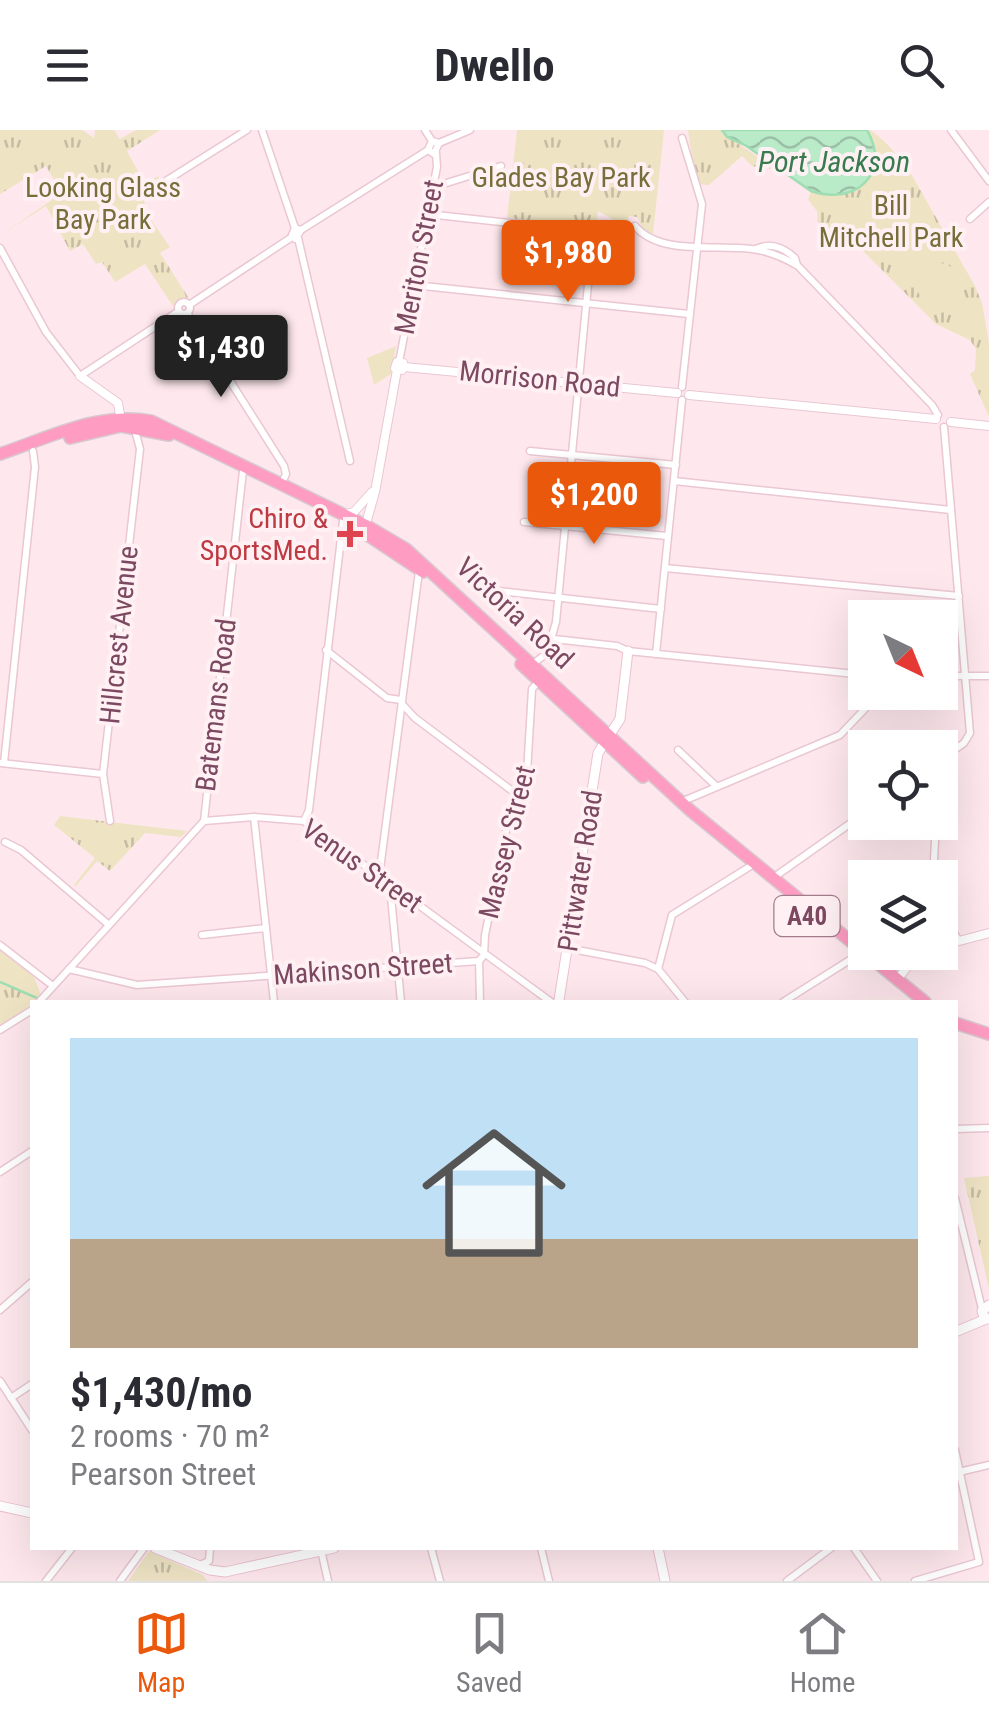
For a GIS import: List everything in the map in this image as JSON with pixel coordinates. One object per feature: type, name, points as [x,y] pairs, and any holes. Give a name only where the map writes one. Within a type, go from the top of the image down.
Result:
[{"type":"highway","name":"Victoria Road","points":[[0,458],[141,419],[167,427],[342,518]]},
{"type":"highway","name":"Victoria Road","points":[[0,458],[88,424],[124,423],[159,432],[362,527],[422,566],[532,665],[607,740],[848,949]]},
{"type":"highway","name":"Victoria Road","points":[[422,566],[538,682],[922,1000]]},
{"type":"highway","name":"Victoria Road","points":[[874,970],[913,1000]]},
{"type":"highway","points":[[958,1027],[989,1036]]},
{"type":"main road","name":"Pittwater Road","points":[[556,1000],[598,753],[620,719],[628,651]]},
{"type":"main road","points":[[958,1330],[974,1322],[985,1309]]},
{"type":"main road","points":[[0,1507],[30,1514]]},
{"type":"main road","points":[[160,1550],[217,1576],[321,1550]]},
{"type":"main road","points":[[658,1550],[665,1581]]},
{"type":"street","points":[[162,184],[246,130]]},
{"type":"street","points":[[262,130],[296,233],[350,461]]},
{"type":"street","name":"Meriton Street","points":[[362,527],[376,485],[428,214],[435,142],[424,130]]},
{"type":"street","points":[[435,142],[470,130]]},
{"type":"street","points":[[951,130],[989,182]]},
{"type":"street","points":[[656,654],[702,204],[682,138]]},
{"type":"street","points":[[80,376],[296,233],[432,151]]},
{"type":"street","points":[[432,188],[502,166]]},
{"type":"street","points":[[970,219],[989,202]]},
{"type":"street","points":[[428,214],[593,232],[554,639],[546,654],[532,665]]},
{"type":"street","points":[[636,226],[658,242],[756,249],[782,256],[798,266],[932,405],[937,417],[947,424],[989,426]]},
{"type":"street","points":[[0,248],[46,332],[80,376],[118,403],[124,423],[140,449],[159,432]]},
{"type":"street","points":[[414,285],[689,314]]},
{"type":"street","points":[[185,310],[284,466],[282,484]]},
{"type":"street","name":"Morrison Road","points":[[400,366],[937,417]]},
{"type":"street","points":[[947,424],[966,676],[968,738],[958,746]]},
{"type":"street","name":"Hillcrest Avenue","points":[[110,821],[103,774],[140,449]]},
{"type":"street","points":[[530,450],[676,464]]},
{"type":"street","points":[[33,451],[35,462],[2,763],[103,774]]},
{"type":"street","name":"Batemans Road","points":[[41,1000],[204,821],[244,471]]},
{"type":"street","points":[[674,481],[952,510]]},
{"type":"street","points":[[304,821],[309,810],[342,518],[354,512],[376,485]]},
{"type":"street","points":[[524,522],[668,536]]},
{"type":"street","points":[[379,877],[422,566]]},
{"type":"street","points":[[666,568],[959,596]]},
{"type":"street","points":[[499,591],[661,609]]},
{"type":"street","points":[[554,639],[618,646],[628,651],[848,673]]},
{"type":"street","points":[[326,650],[387,698],[401,700]]},
{"type":"street","points":[[958,676],[989,676]]},
{"type":"street","name":"Massey Street","points":[[480,1000],[485,936],[509,816],[523,799],[532,689],[538,682]]},
{"type":"street","points":[[401,700],[408,712],[523,799]]},
{"type":"street","points":[[681,802],[840,735],[863,710]]},
{"type":"street","points":[[678,750],[716,786]]},
{"type":"street","points":[[254,816],[274,1000]]},
{"type":"street","name":"Venus Street","points":[[204,821],[254,816],[304,821],[482,958],[553,1000]]},
{"type":"street","points":[[772,879],[848,825]]},
{"type":"street","points":[[5,842],[21,850],[108,925]]},
{"type":"street","points":[[658,969],[672,915],[749,867]]},
{"type":"street","points":[[390,885],[400,1000]]},
{"type":"street","points":[[202,936],[266,928]]},
{"type":"street","points":[[959,941],[989,933]]},
{"type":"street","points":[[0,945],[53,986]]},
{"type":"street","points":[[568,948],[645,963],[658,969],[683,1000]]},
{"type":"street","name":"Makinson Street","points":[[69,969],[136,985],[482,958]]},
{"type":"street","points":[[787,1000],[848,961]]},
{"type":"street","points":[[896,981],[905,970]]},
{"type":"street","points":[[0,1030],[30,1011]]},
{"type":"street","points":[[958,1129],[989,1128]]},
{"type":"street","points":[[0,1172],[30,1152]]},
{"type":"street","points":[[958,1226],[985,1309]]},
{"type":"street","points":[[0,1310],[30,1284]]},
{"type":"street","points":[[0,1381],[30,1427]]},
{"type":"street","points":[[11,1398],[30,1385]]},
{"type":"street","points":[[914,1581],[978,1562],[958,1463]]},
{"type":"street","points":[[960,1472],[989,1465]]},
{"type":"street","points":[[958,1497],[964,1496]]},
{"type":"street","points":[[46,1581],[70,1550]]},
{"type":"street","points":[[120,1581],[143,1550]]},
{"type":"street","points":[[199,1566],[207,1562],[211,1550]]},
{"type":"street","points":[[321,1550],[328,1581]]},
{"type":"street","points":[[432,1550],[440,1581]]},
{"type":"street","points":[[541,1550],[549,1581]]},
{"type":"street","points":[[787,1581],[828,1550]]},
{"type":"street","points":[[855,1550],[877,1581]]},
{"type":"green space","name":"Looking Glass Bay Park","points":[[0,130],[82,130],[94,138],[95,130],[114,130],[120,139],[136,130],[160,130],[127,151],[145,184],[158,176],[165,188],[144,201],[150,218],[170,247],[160,253],[188,297],[173,306],[145,264],[115,282],[83,244],[70,251],[46,206],[2,234],[62,193],[46,166],[0,194]]},
{"type":"green space","name":"Glades Bay Park","points":[[517,130],[664,130],[653,234],[643,229],[637,217],[629,216],[626,227],[598,211],[596,228],[507,218]]},
{"type":"green space","name":"Glades Bay Park","points":[[688,130],[722,130],[780,170],[753,167],[742,156],[709,185],[696,184]]},
{"type":"green space","name":"Bill Mitchell Park","points":[[870,130],[893,150],[905,175],[910,172],[975,286],[989,343],[989,417],[970,374],[975,370],[976,349],[970,340],[936,324],[859,247],[850,247],[836,232],[818,222],[817,211],[808,200],[811,191],[837,195],[875,146]]},
{"type":"green space","points":[[887,182],[901,197],[918,206],[925,225],[943,245],[908,276],[873,244],[853,213]]},
{"type":"green space","points":[[939,263],[955,269],[961,285],[955,301],[939,307],[923,301],[917,285],[923,269]]},
{"type":"green space","points":[[396,346],[391,374],[374,385],[367,358]]},
{"type":"green space","points":[[60,816],[187,831],[181,837],[145,833],[110,871],[97,861],[76,886],[95,858],[54,825]]},
{"type":"green space","points":[[0,949],[33,974],[41,995],[0,1025]]},
{"type":"green space","points":[[989,1176],[989,1289],[964,1178]]},
{"type":"green space","points":[[149,1551],[203,1575],[207,1581],[128,1581]]},
{"type":"water","name":"Port Jackson","points":[[722,130],[867,130],[874,146],[872,173],[855,190],[842,194],[811,191]]},
{"type":"waterway","points":[[0,982],[41,1000]]},
{"type":"place","name":"Chiro & SportsMed.","points":[[350,534]]}]
